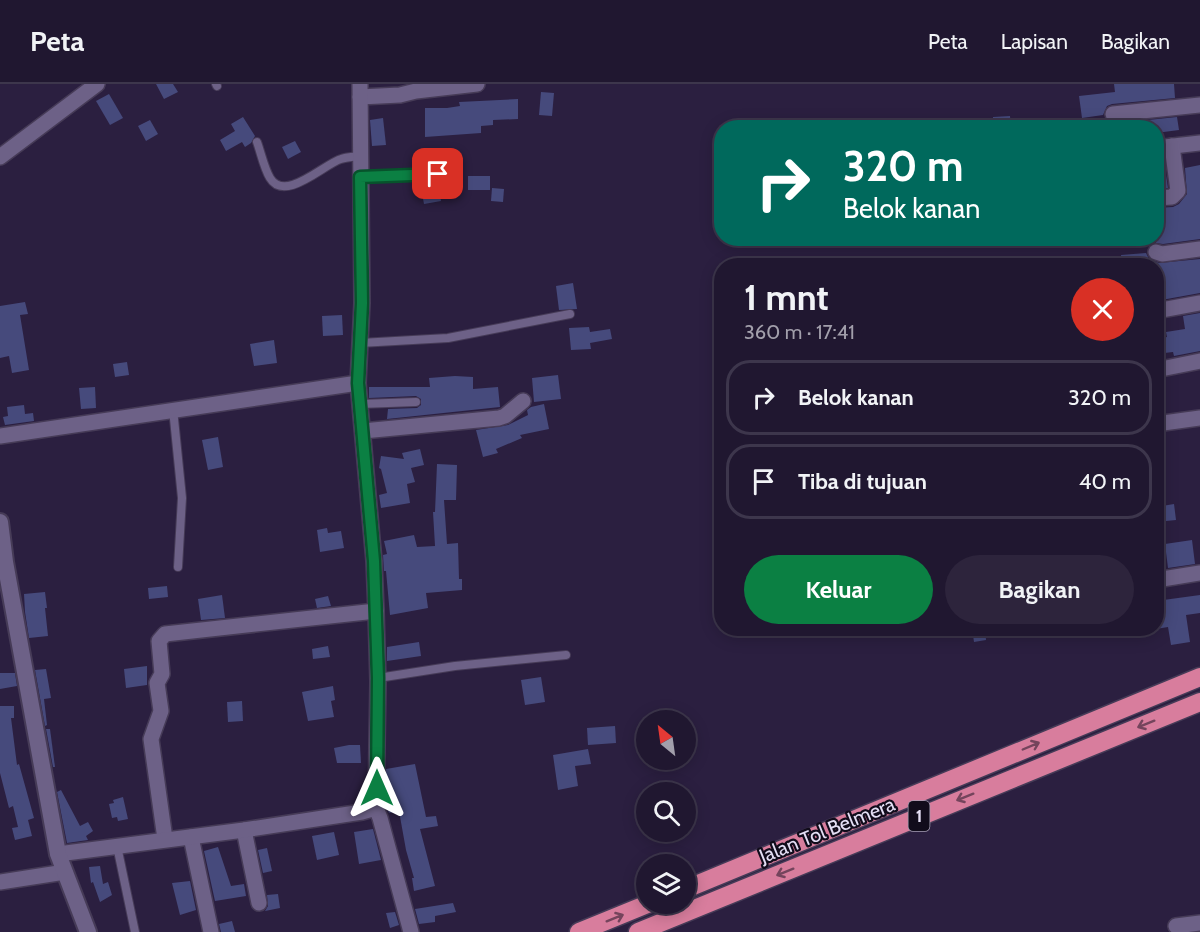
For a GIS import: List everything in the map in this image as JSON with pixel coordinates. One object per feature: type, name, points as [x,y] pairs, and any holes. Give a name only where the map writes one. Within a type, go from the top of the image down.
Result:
[{"type":"highway","name":"Jalan Tol Belmera","points":[[696,885],[1200,677]]},
{"type":"highway","name":"Jalan Tol Belmera","points":[[638,932],[1200,702]]},
{"type":"highway","points":[[579,932],[636,909]]},
{"type":"street","points":[[0,157],[98,84]]},
{"type":"street","points":[[411,932],[376,808],[378,678],[376,611],[358,383],[362,303],[360,90],[400,95],[477,84]]},
{"type":"street","points":[[1113,114],[1200,105]]},
{"type":"street","points":[[1164,147],[1200,143]]},
{"type":"street","points":[[1164,198],[1172,197],[1178,191],[1172,146]]},
{"type":"street","points":[[1156,252],[1162,254],[1200,249]]},
{"type":"street","points":[[1164,310],[1200,303]]},
{"type":"street","points":[[1164,369],[1200,362]]},
{"type":"street","points":[[0,436],[358,383]]},
{"type":"street","points":[[363,431],[499,418],[506,416],[523,400]]},
{"type":"street","points":[[1164,423],[1200,418]]},
{"type":"street","points":[[0,522],[5,562],[58,854],[88,932]]},
{"type":"street","points":[[1164,579],[1200,573]]},
{"type":"street","points":[[165,839],[151,739],[160,711],[157,683],[162,674],[159,641],[161,637],[165,634],[376,611]]},
{"type":"street","points":[[58,854],[244,830],[376,808]]},
{"type":"street","points":[[244,830],[259,903]]},
{"type":"street","points":[[190,837],[211,932]]},
{"type":"street","points":[[0,882],[65,872]]},
{"type":"street","points":[[1176,926],[1200,923]]},
{"type":"lane","points":[[257,142],[270,178],[281,186],[300,182],[342,158],[359,156]]},
{"type":"lane","points":[[360,177],[458,173]]},
{"type":"lane","points":[[360,344],[448,338],[570,314]]},
{"type":"lane","points":[[360,404],[416,402]]},
{"type":"lane","points":[[173,409],[182,498],[178,567]]},
{"type":"lane","points":[[378,678],[455,666],[567,655]]},
{"type":"lane","points":[[117,846],[135,932]]},
{"type":"building","points":[[156,84],[173,84],[178,92],[164,99]]},
{"type":"building","points":[[1114,84],[1174,84],[1175,98],[1112,104],[1107,106],[1103,115],[1082,118],[1079,96],[1115,92]]},
{"type":"building","points":[[541,92],[554,93],[552,116],[539,115]]},
{"type":"building","points":[[109,94],[123,118],[110,125],[96,101]]},
{"type":"building","points":[[518,99],[518,119],[493,120],[493,125],[481,126],[481,133],[425,137],[425,108],[460,106],[459,102]]},
{"type":"building","points":[[1010,116],[1010,120],[993,120],[993,117]]},
{"type":"building","points":[[243,117],[255,136],[245,147],[242,142],[226,151],[220,140],[235,131],[231,124]]},
{"type":"building","points":[[1177,117],[1179,130],[1164,132],[1164,120],[1148,120]]},
{"type":"building","points":[[383,118],[386,145],[372,146],[370,120]]},
{"type":"building","points":[[150,120],[158,134],[146,141],[138,126]]},
{"type":"building","points":[[295,141],[301,152],[288,159],[282,147]]},
{"type":"building","points":[[1200,165],[1200,239],[1164,244],[1164,208],[1179,204],[1187,194],[1185,168]]},
{"type":"building","points":[[1165,168],[1168,188],[1164,188]]},
{"type":"building","points":[[468,176],[490,176],[490,190],[468,190]]},
{"type":"building","points":[[437,180],[441,201],[424,204],[420,182]]},
{"type":"building","points":[[492,188],[504,189],[503,202],[491,201]]},
{"type":"building","points":[[1146,253],[1148,258],[1121,258],[1121,255]]},
{"type":"building","points":[[1200,259],[1200,293],[1164,300],[1164,263]]},
{"type":"building","points":[[573,283],[577,309],[559,310],[556,286]]},
{"type":"building","points":[[25,302],[28,314],[20,315],[29,370],[12,373],[9,356],[0,358],[0,306]]},
{"type":"building","points":[[1200,313],[1200,351],[1174,356],[1173,352],[1164,353],[1166,332],[1185,329],[1183,316]]},
{"type":"building","points":[[342,315],[343,335],[323,336],[322,316]]},
{"type":"building","points":[[589,327],[590,332],[610,329],[612,339],[590,343],[591,349],[571,350],[569,328]]},
{"type":"building","points":[[274,340],[277,363],[254,366],[250,344]]},
{"type":"building","points":[[127,362],[129,375],[115,377],[113,364]]},
{"type":"building","points":[[558,375],[561,399],[534,402],[532,378]]},
{"type":"building","points":[[473,377],[473,389],[498,387],[500,407],[387,419],[388,409],[417,408],[421,405],[421,399],[416,396],[369,398],[369,387],[430,387],[429,378]]},
{"type":"building","points":[[95,387],[96,408],[81,409],[79,388]]},
{"type":"building","points":[[544,404],[549,429],[520,435],[522,438],[496,449],[498,453],[483,457],[476,430],[508,425],[528,415],[527,410],[531,407]]},
{"type":"building","points":[[24,405],[25,414],[33,413],[34,421],[5,425],[3,417],[8,416],[7,407]]},
{"type":"building","points":[[218,437],[223,467],[208,470],[202,440]]},
{"type":"building","points":[[420,449],[424,465],[411,468],[415,482],[407,484],[410,503],[381,508],[379,495],[387,493],[379,468],[381,456],[404,459],[402,453]]},
{"type":"building","points":[[437,464],[457,465],[456,500],[444,500],[447,544],[458,543],[459,579],[462,579],[462,590],[426,593],[428,608],[390,615],[386,571],[384,571],[383,555],[387,554],[384,541],[414,535],[417,547],[435,546],[433,512],[435,512]]},
{"type":"building","points":[[1174,504],[1176,520],[1164,521],[1164,506]]},
{"type":"building","points":[[327,528],[328,533],[341,531],[344,548],[320,552],[317,530]]},
{"type":"building","points":[[1192,540],[1195,564],[1168,568],[1165,544]]},
{"type":"building","points":[[167,586],[168,597],[149,599],[148,588]]},
{"type":"building","points":[[45,592],[48,636],[29,638],[24,594]]},
{"type":"building","points":[[222,595],[225,618],[201,620],[198,599]]},
{"type":"building","points":[[1200,595],[1200,613],[1186,615],[1190,642],[1171,645],[1168,627],[1164,628],[1164,600]]},
{"type":"building","points":[[328,596],[331,606],[317,608],[315,599]]},
{"type":"building","points":[[973,636],[986,636],[986,640],[974,642]]},
{"type":"building","points":[[419,642],[421,656],[387,661],[387,647]]},
{"type":"building","points":[[328,646],[330,657],[313,659],[312,649]]},
{"type":"building","points":[[147,666],[147,685],[126,688],[124,669]]},
{"type":"building","points":[[46,669],[51,698],[44,699],[47,725],[45,726],[35,670]]},
{"type":"building","points":[[0,673],[15,673],[17,686],[0,689]]},
{"type":"building","points":[[541,677],[545,702],[525,705],[521,680]]},
{"type":"building","points":[[333,686],[335,700],[331,701],[334,717],[308,721],[302,692]]},
{"type":"building","points":[[242,701],[243,721],[228,722],[227,702]]},
{"type":"building","points":[[0,706],[14,706],[14,718],[11,718],[17,765],[19,764],[34,818],[28,820],[32,836],[15,840],[12,828],[18,827],[13,806],[9,808],[0,773]]},
{"type":"building","points":[[615,726],[616,743],[588,745],[587,728]]},
{"type":"building","points":[[46,729],[50,729],[55,767],[53,767]]},
{"type":"building","points":[[360,745],[361,763],[337,763],[334,748]]},
{"type":"building","points":[[588,749],[591,764],[575,766],[578,786],[558,790],[553,755]]},
{"type":"building","points":[[415,764],[426,817],[436,816],[438,826],[420,829],[435,886],[414,891],[412,878],[414,878],[399,811],[389,813],[386,806],[386,769]]},
{"type":"building","points":[[61,790],[80,826],[88,822],[93,831],[86,836],[88,840],[67,843],[57,792]]},
{"type":"building","points":[[123,797],[128,819],[118,821],[117,817],[112,818],[109,804]]},
{"type":"building","points":[[373,829],[381,860],[359,864],[354,832]]},
{"type":"building","points":[[334,832],[339,855],[317,860],[312,836]]},
{"type":"building","points":[[218,847],[231,886],[244,884],[246,896],[215,901],[204,851]]},
{"type":"building","points":[[267,848],[272,871],[263,873],[258,850]]},
{"type":"building","points":[[100,866],[103,884],[108,882],[112,895],[100,902],[93,882],[91,883],[89,867]]},
{"type":"building","points":[[190,881],[196,910],[180,915],[172,883]]},
{"type":"building","points":[[278,894],[280,908],[265,911],[268,906],[267,895]]},
{"type":"building","points":[[453,903],[456,912],[435,916],[435,922],[419,924],[415,909]]},
{"type":"building","points":[[395,912],[399,925],[390,928],[386,913]]},
{"type":"building","points":[[232,921],[235,932],[221,932],[219,924]]},
{"type":"route","points":[[377,788],[378,678],[374,561],[358,383],[362,303],[360,177],[438,174]]}]
